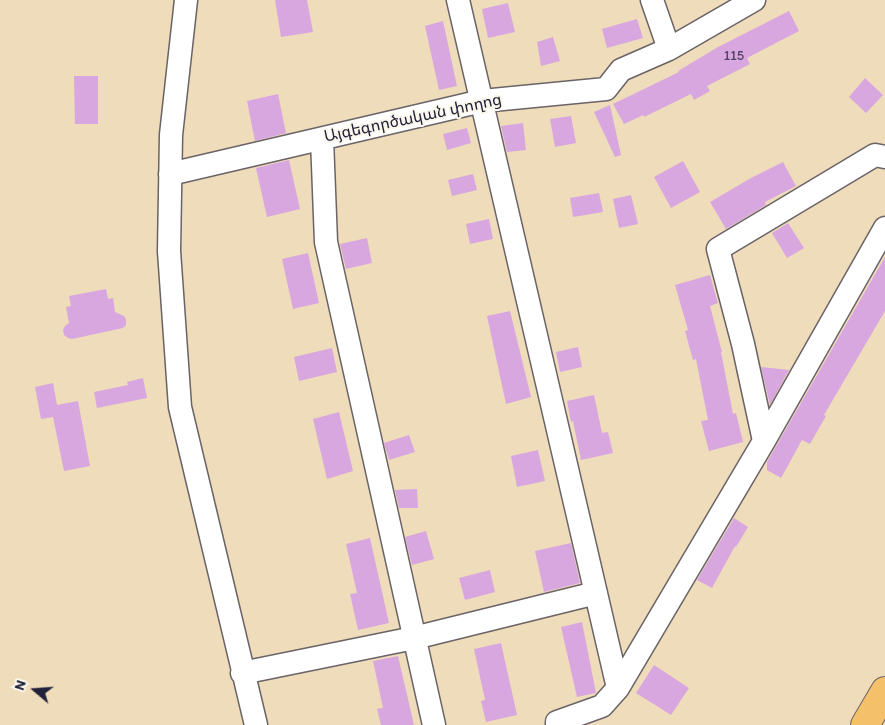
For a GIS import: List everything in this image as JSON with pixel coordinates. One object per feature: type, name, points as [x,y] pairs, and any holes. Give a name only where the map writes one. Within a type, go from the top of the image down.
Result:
[{"type":"main road","points":[[866,725],[885,691]]},
{"type":"street","points":[[186,0],[171,135],[170,174],[169,252],[180,407],[242,673],[256,725]]},
{"type":"street","points":[[458,0],[618,688]]},
{"type":"street","points":[[652,0],[669,49]]},
{"type":"street","name":"Այգեգործական փողոց","points":[[170,174],[482,101],[606,89],[622,70],[669,49],[754,0]]},
{"type":"street","points":[[322,139],[326,242],[434,725]]},
{"type":"street","points":[[764,441],[743,344],[718,248],[875,155],[885,157]]},
{"type":"street","points":[[558,725],[557,722],[602,706],[618,688],[764,441],[885,228]]},
{"type":"street","points":[[242,673],[414,638],[596,593]]},
{"type":"building","points":[[275,0],[307,0],[313,32],[281,37]]},
{"type":"building","points":[[508,3],[515,32],[488,38],[482,9]]},
{"type":"building","points":[[789,11],[799,31],[747,58],[750,64],[707,86],[710,91],[694,100],[691,94],[644,117],[643,115],[624,124],[613,104],[679,72],[718,47]]},
{"type":"building","points":[[637,19],[643,38],[607,48],[602,29]]},
{"type":"building","points":[[443,21],[457,86],[439,90],[425,26]]},
{"type":"building","points":[[553,37],[560,61],[541,66],[537,42]]},
{"type":"building","points":[[74,76],[98,76],[98,124],[75,124]]},
{"type":"building","points":[[865,78],[883,95],[866,113],[849,97]]},
{"type":"building","points":[[278,94],[286,133],[255,141],[247,101]]},
{"type":"building","points":[[610,105],[621,155],[615,157],[594,112]]},
{"type":"building","points":[[571,116],[576,143],[555,147],[550,119]]},
{"type":"building","points":[[523,123],[526,150],[507,152],[501,126]]},
{"type":"building","points":[[467,128],[471,143],[447,150],[443,134]]},
{"type":"building","points":[[289,160],[300,209],[267,217],[256,168]]},
{"type":"building","points":[[683,161],[700,192],[671,208],[654,177]]},
{"type":"building","points":[[783,162],[796,186],[765,202],[766,205],[726,229],[710,202]]},
{"type":"building","points":[[473,174],[477,190],[452,196],[448,180]]},
{"type":"building","points":[[599,193],[603,212],[573,217],[570,198]]},
{"type":"building","points":[[631,195],[638,224],[619,228],[613,199]]},
{"type":"building","points":[[489,219],[493,239],[470,244],[466,224]]},
{"type":"building","points":[[788,223],[804,248],[787,258],[772,233]]},
{"type":"building","points":[[367,238],[372,263],[346,269],[340,244]]},
{"type":"building","points":[[308,253],[319,303],[293,309],[282,259]]},
{"type":"building","points":[[885,257],[885,311],[824,415],[826,416],[810,444],[802,440],[781,478],[767,470],[767,462]]},
{"type":"building","points":[[710,275],[718,303],[710,306],[722,352],[733,414],[736,413],[743,442],[709,451],[701,421],[708,420],[696,359],[693,360],[685,331],[688,330],[675,285]]},
{"type":"building","points":[[106,289],[108,299],[113,298],[115,312],[124,316],[126,325],[123,328],[72,339],[64,335],[63,330],[69,323],[66,307],[71,306],[69,296]]},
{"type":"building","points":[[510,311],[531,397],[506,404],[487,316]]},
{"type":"building","points":[[578,347],[582,367],[560,372],[556,352]]},
{"type":"building","points":[[332,348],[337,372],[299,381],[294,357]]},
{"type":"building","points":[[761,367],[789,370],[770,405]]},
{"type":"building","points":[[143,378],[147,398],[97,408],[94,392],[128,385],[127,382]]},
{"type":"building","points":[[53,383],[57,405],[78,401],[90,466],[64,471],[53,417],[41,419],[35,387]]},
{"type":"building","points":[[594,395],[602,433],[608,432],[613,453],[581,460],[567,401]]},
{"type":"building","points":[[339,412],[353,471],[327,479],[313,419]]},
{"type":"building","points":[[409,435],[415,452],[389,460],[384,443]]},
{"type":"building","points":[[538,450],[545,481],[517,487],[511,456]]},
{"type":"building","points":[[417,489],[418,508],[399,508],[395,490]]},
{"type":"building","points":[[734,518],[748,527],[735,546],[712,588],[697,580]]},
{"type":"building","points":[[426,531],[434,559],[412,565],[405,537]]},
{"type":"building","points":[[370,538],[389,623],[358,630],[350,594],[357,593],[346,544]]},
{"type":"building","points":[[571,543],[580,583],[544,592],[535,551]]},
{"type":"building","points":[[490,570],[495,592],[465,600],[459,578]]},
{"type":"building","points":[[582,622],[596,693],[577,697],[561,627]]},
{"type":"building","points":[[501,643],[517,715],[486,722],[481,701],[485,700],[474,649]]},
{"type":"building","points":[[398,656],[414,725],[381,725],[377,709],[383,708],[373,661]]},
{"type":"building","points":[[654,665],[689,688],[671,715],[636,693]]}]
